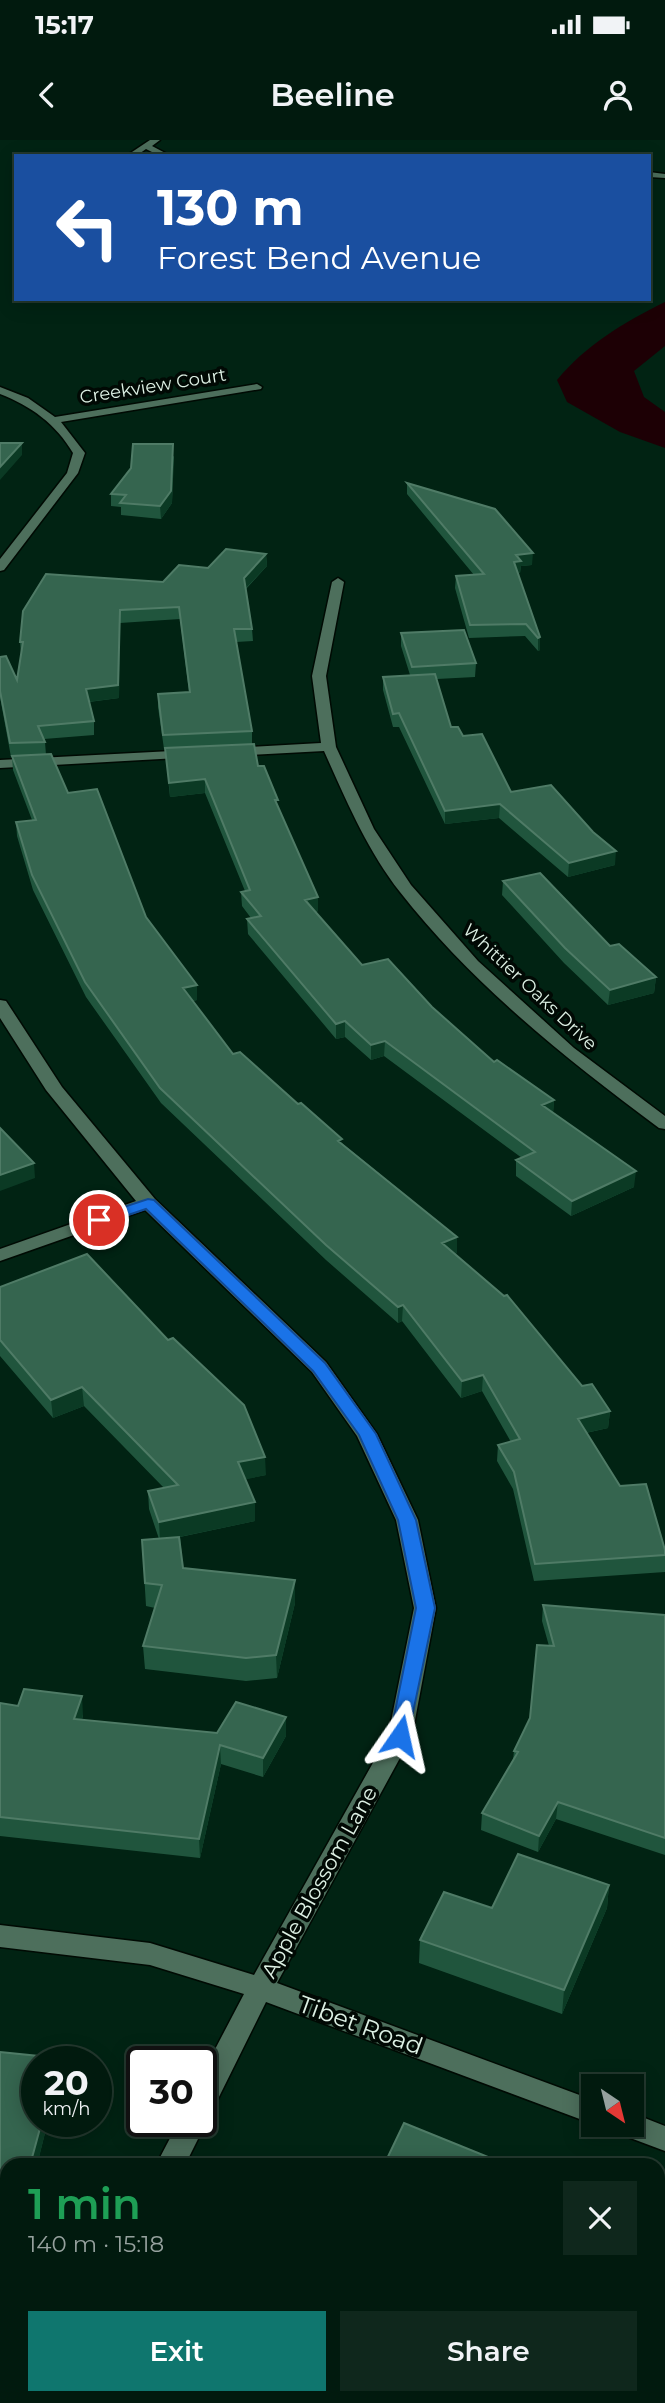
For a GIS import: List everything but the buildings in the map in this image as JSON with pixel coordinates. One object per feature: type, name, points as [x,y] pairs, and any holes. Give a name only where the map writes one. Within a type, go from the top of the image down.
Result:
[{"type":"street","points":[[133,154],[156,140]]},
{"type":"street","points":[[146,146],[162,154]]},
{"type":"street","name":"Creekview Court","points":[[54,420],[257,387]]},
{"type":"street","points":[[0,390],[54,420],[69,435],[79,453],[72,473],[0,567]]},
{"type":"street","name":"Whittier Oaks Drive","points":[[338,582],[319,676],[329,747],[367,829],[405,888],[472,964],[568,1052],[665,1124]]},
{"type":"street","points":[[0,764],[329,747]]},
{"type":"street","name":"Apple Blossom Lane","points":[[0,1005],[55,1090],[148,1203],[319,1367],[367,1434],[407,1520],[425,1608],[400,1736],[260,1987],[217,2072]]},
{"type":"street","points":[[0,1255],[148,1203]]},
{"type":"street","name":"Tibet Road","points":[[0,1936],[150,1954],[260,1987],[581,2107]]},
{"type":"street","points":[[644,2131],[665,2139]]},
{"type":"street","points":[[174,2158],[185,2137]]},
{"type":"shaded area","points":[[665,302],[665,346],[634,371],[644,397],[665,412],[665,448],[620,432],[567,402],[557,380],[568,367],[606,335]]},
{"type":"route","points":[[99,1220],[148,1203],[319,1367],[367,1434],[407,1520],[425,1608],[400,1736]]}]
